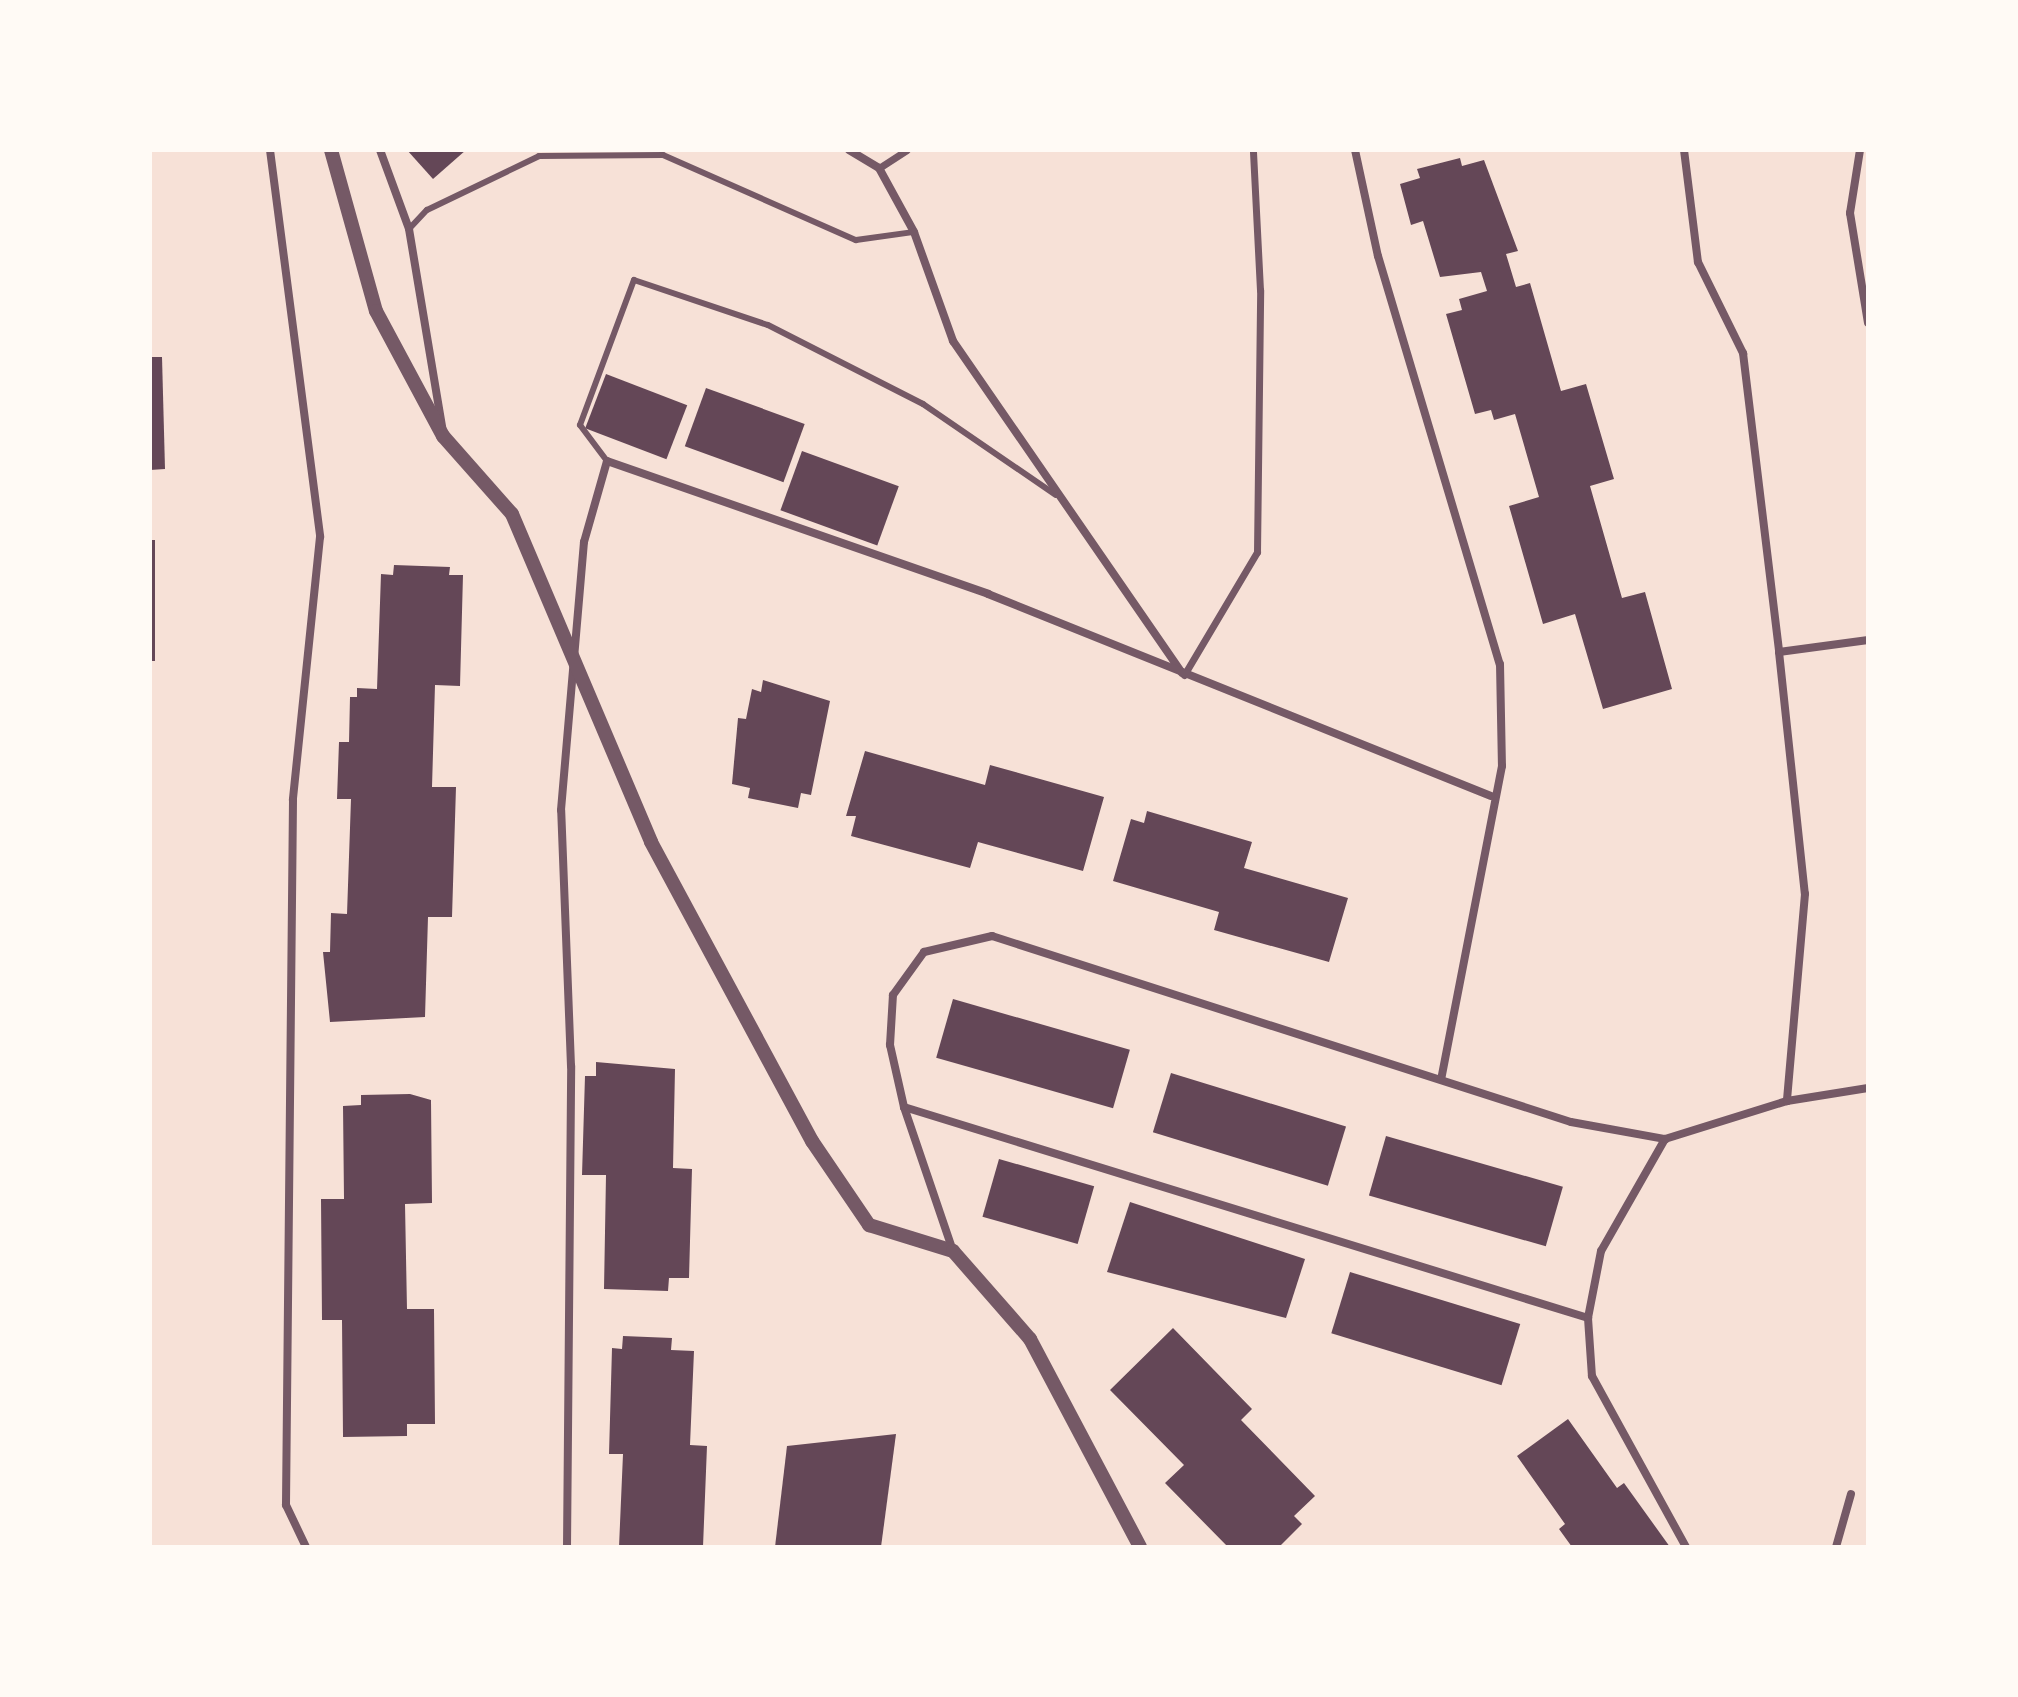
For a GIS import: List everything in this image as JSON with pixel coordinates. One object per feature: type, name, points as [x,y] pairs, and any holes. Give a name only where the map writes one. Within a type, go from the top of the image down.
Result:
[{"type":"street","points":[[270,150],[320,537],[293,800],[286,1505],[306,1547]]},
{"type":"street","points":[[331,150],[376,311],[443,436],[512,514],[651,842],[812,1141],[869,1225],[953,1251]]},
{"type":"street","points":[[380,150],[409,229],[443,436]]},
{"type":"street","points":[[849,150],[879,168],[914,232],[953,341],[1056,495],[1184,675]]},
{"type":"street","points":[[879,168],[907,150]]},
{"type":"street","points":[[1184,675],[1257,552],[1260,290],[1253,150]]},
{"type":"street","points":[[1355,150],[1378,256],[1500,664],[1502,766],[1491,796],[1441,1079]]},
{"type":"street","points":[[1684,150],[1698,262],[1743,353],[1779,652],[1805,894],[1787,1101]]},
{"type":"street","points":[[1860,150],[1850,213],[1868,323]]},
{"type":"street","points":[[567,1547],[571,1066],[561,810],[570,651],[584,542],[607,461],[780,516],[1491,796]]},
{"type":"street","points":[[1779,652],[1868,640]]},
{"type":"street","points":[[1140,1547],[1030,1339],[953,1251],[904,1107],[890,1045],[893,995],[924,952],[992,936],[1571,1122],[1665,1139],[1787,1101],[1868,1088]]},
{"type":"street","points":[[904,1107],[1588,1318]]},
{"type":"street","points":[[1665,1139],[1601,1251],[1588,1318],[1592,1376],[1686,1547]]},
{"type":"street","points":[[1836,1547],[1851,1494]]},
{"type":"lane","points":[[409,229],[427,210],[539,156],[663,155],[856,240],[914,232]]},
{"type":"lane","points":[[607,461],[580,425],[634,280],[768,325],[880,382],[1056,495]]},
{"type":"building","points":[[407,150],[466,150],[433,179]]},
{"type":"building","points":[[1460,158],[1462,166],[1484,160],[1518,251],[1506,254],[1516,287],[1530,283],[1561,391],[1586,384],[1614,479],[1590,486],[1622,598],[1645,592],[1672,689],[1603,709],[1575,614],[1543,624],[1509,506],[1539,497],[1515,414],[1494,420],[1491,410],[1475,414],[1446,314],[1462,310],[1459,299],[1487,291],[1481,272],[1440,277],[1423,221],[1411,225],[1400,184],[1420,178],[1417,169]]},
{"type":"building","points":[[150,357],[162,357],[165,469],[150,470]]},
{"type":"building","points":[[606,374],[687,405],[666,459],[585,428]]},
{"type":"building","points":[[706,388],[805,424],[783,482],[685,446]]},
{"type":"building","points":[[802,451],[899,486],[877,545],[780,510]]},
{"type":"building","points":[[150,540],[155,540],[155,661],[150,661]]},
{"type":"building","points":[[394,565],[450,567],[449,575],[463,575],[460,686],[435,685],[432,787],[456,787],[452,917],[428,917],[425,1017],[330,1022],[323,952],[330,952],[331,913],[347,914],[351,799],[337,799],[339,742],[349,742],[350,697],[357,697],[357,688],[377,689],[381,574],[393,575]]},
{"type":"building","points":[[763,680],[830,701],[811,795],[801,793],[798,808],[748,798],[750,788],[732,784],[738,718],[746,719],[752,689],[761,692]]},
{"type":"building","points":[[865,751],[985,785],[990,765],[1104,797],[1083,871],[978,842],[970,868],[851,836],[856,816],[846,816]]},
{"type":"building","points":[[1147,811],[1252,842],[1244,868],[1348,898],[1329,962],[1214,930],[1219,912],[1113,881],[1131,819],[1144,823]]},
{"type":"building","points":[[953,999],[1130,1050],[1113,1108],[936,1058]]},
{"type":"building","points":[[596,1062],[675,1069],[673,1168],[692,1169],[689,1278],[669,1278],[668,1291],[604,1289],[606,1175],[582,1175],[585,1076],[596,1076]]},
{"type":"building","points":[[1171,1073],[1346,1127],[1328,1186],[1153,1132]]},
{"type":"building","points":[[410,1094],[431,1100],[432,1203],[405,1204],[407,1309],[434,1309],[435,1424],[407,1424],[407,1436],[343,1437],[342,1320],[322,1320],[321,1199],[344,1199],[343,1106],[361,1105],[361,1095]]},
{"type":"building","points":[[1386,1136],[1563,1187],[1546,1246],[1369,1196]]},
{"type":"building","points":[[999,1159],[1094,1186],[1078,1244],[982,1217]]},
{"type":"building","points":[[1130,1202],[1305,1259],[1286,1318],[1107,1272]]},
{"type":"building","points":[[1350,1272],[1520,1324],[1502,1385],[1331,1333]]},
{"type":"building","points":[[1173,1328],[1252,1409],[1241,1420],[1315,1496],[1294,1516],[1302,1524],[1279,1547],[1228,1547],[1165,1483],[1184,1465],[1110,1390]]},
{"type":"building","points":[[623,1336],[672,1338],[671,1350],[694,1351],[690,1445],[707,1446],[703,1547],[619,1547],[623,1454],[609,1454],[612,1348],[622,1349]]},
{"type":"building","points":[[1568,1419],[1617,1488],[1624,1483],[1670,1547],[1572,1547],[1559,1529],[1565,1524],[1517,1456]]},
{"type":"building","points":[[896,1434],[881,1547],[775,1547],[787,1446]]}]
